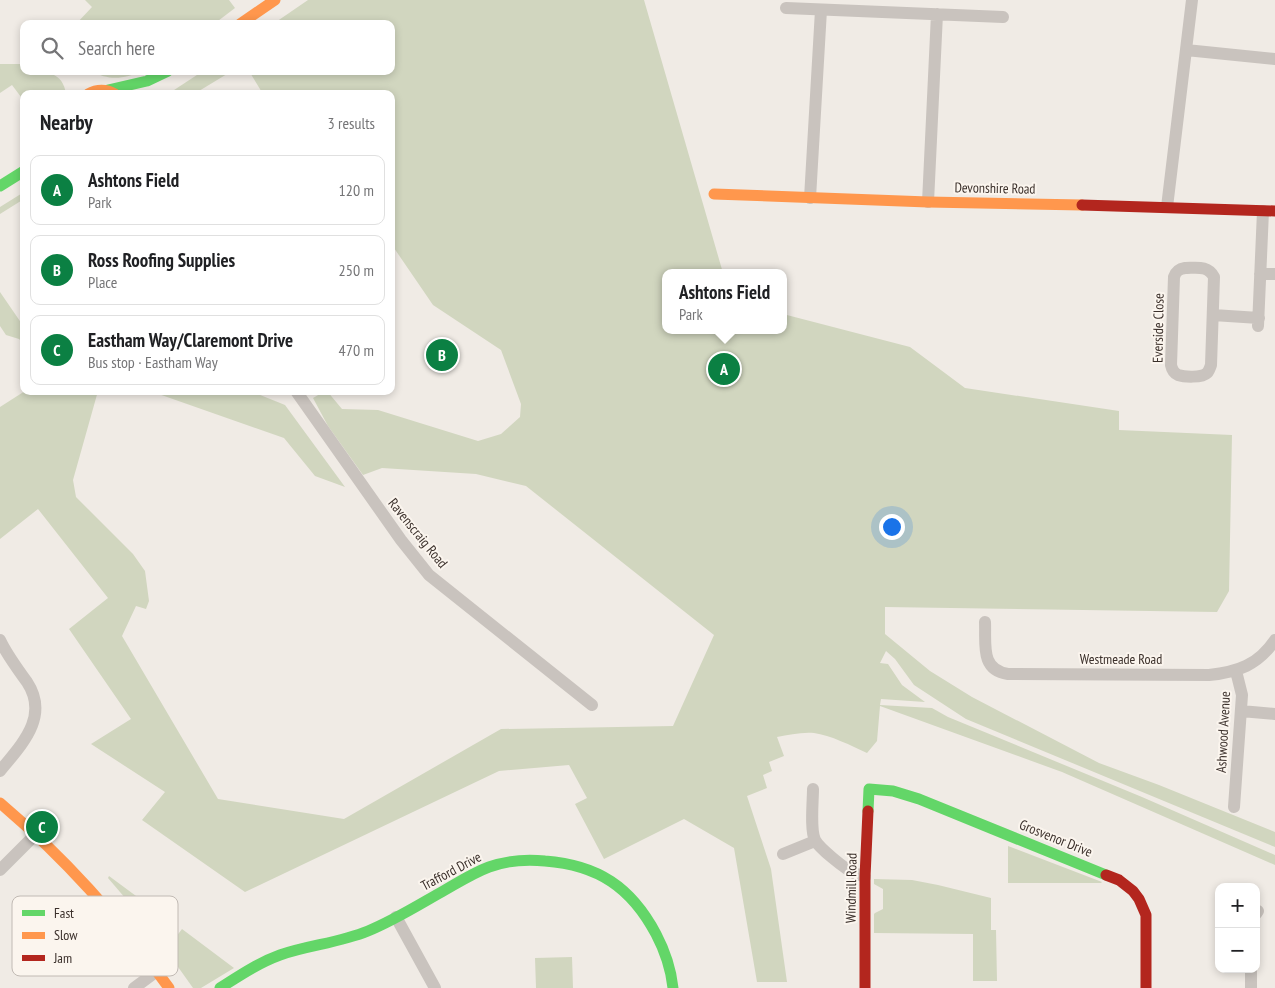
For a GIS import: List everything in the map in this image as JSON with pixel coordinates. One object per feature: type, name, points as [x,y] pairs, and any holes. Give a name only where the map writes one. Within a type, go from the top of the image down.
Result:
[{"type":"street","points":[[246,20],[275,0]]},
{"type":"street","points":[[1167,207],[1192,0]]},
{"type":"street","points":[[786,8],[1003,17]]},
{"type":"street","points":[[810,198],[822,10]]},
{"type":"street","points":[[928,202],[937,14]]},
{"type":"street","points":[[1186,50],[1275,59]]},
{"type":"street","points":[[116,90],[160,75]]},
{"type":"street","points":[[144,90],[162,75]]},
{"type":"street","points":[[0,186],[20,174]]},
{"type":"street","name":"Devonshire Road","points":[[714,194],[1269,211]]},
{"type":"street","points":[[1213,315],[1258,322],[1260,274],[1269,211]]},
{"type":"street","name":"Everside Close","points":[[1185,268],[1204,268],[1212,273],[1214,276],[1213,315],[1211,366],[1208,372],[1200,376],[1180,376],[1176,374],[1171,366],[1175,273],[1185,268]]},
{"type":"street","points":[[1260,274],[1275,274]]},
{"type":"street","name":"Ravenscraig Road","points":[[299,395],[401,540],[429,575],[592,705]]},
{"type":"street","name":"Westmeade Road","points":[[982,630],[990,666],[1002,673],[1209,675],[1236,670],[1248,665],[1268,651],[1275,640]]},
{"type":"street","points":[[0,640],[28,684],[34,700],[35,710],[33,724],[27,737],[0,771]]},
{"type":"street","name":"Ashwood Avenue","points":[[1230,800],[1242,695],[1236,670]]},
{"type":"street","points":[[1241,711],[1275,714]]},
{"type":"street","points":[[814,787],[813,830],[815,841],[844,867],[865,876]]},
{"type":"street","name":"Windmill Road","points":[[865,988],[865,876],[869,789]]},
{"type":"street","name":"Grosvenor Drive","points":[[869,789],[894,791],[919,799],[1119,880],[1128,886],[1136,894],[1146,915],[1146,988]]},
{"type":"street","points":[[0,803],[36,834],[98,896]]},
{"type":"street","points":[[0,870],[36,834]]},
{"type":"street","points":[[783,854],[815,841]]},
{"type":"street","name":"Trafford Drive","points":[[220,988],[260,964],[280,955],[340,941],[369,931],[482,870],[498,864],[530,860],[570,864],[590,870],[608,879],[625,891],[639,905],[652,925],[669,963],[673,988]]},
{"type":"street","points":[[396,918],[435,988]]},
{"type":"street","points":[[1251,973],[1251,988]]},
{"type":"street","points":[[134,988],[150,976]]},
{"type":"street","points":[[161,976],[169,988]]},
{"type":"green space","points":[[85,0],[229,0],[235,8],[219,20],[80,20],[92,7]]},
{"type":"green space","points":[[308,0],[644,0],[722,269],[662,269],[662,334],[787,334],[787,315],[910,347],[965,388],[1119,411],[1119,430],[1232,435],[1229,591],[1217,612],[885,607],[885,634],[930,671],[972,697],[1099,763],[1275,832],[1275,847],[966,719],[914,685],[895,659],[886,651],[880,663],[888,664],[902,685],[925,702],[881,699],[880,705],[932,708],[948,717],[1142,797],[1275,855],[1275,865],[1062,772],[880,706],[877,741],[867,753],[834,738],[820,734],[800,733],[777,737],[784,756],[769,762],[772,771],[763,775],[767,788],[747,796],[771,869],[787,982],[757,982],[734,848],[684,819],[604,859],[575,804],[587,798],[569,765],[499,771],[245,892],[142,820],[165,792],[91,744],[131,719],[69,629],[108,598],[38,509],[0,539],[0,407],[20,394],[97,395],[73,480],[76,497],[133,554],[145,571],[149,601],[146,609],[136,606],[122,636],[218,799],[344,819],[501,729],[673,726],[714,635],[526,486],[476,474],[382,468],[363,475],[328,426],[313,398],[318,395],[330,395],[342,409],[378,410],[478,441],[501,434],[520,417],[521,404],[501,350],[433,305],[395,249],[395,90],[261,90],[251,75],[395,75],[395,20],[279,20]]},
{"type":"green space","points":[[0,64],[20,64],[20,75],[56,76],[61,80],[65,90],[20,90],[20,96],[12,85],[0,93]]},
{"type":"green space","points":[[101,75],[131,75],[117,78]]},
{"type":"green space","points":[[197,75],[225,75],[201,90],[174,90]]},
{"type":"green space","points":[[20,194],[20,202],[0,214],[0,207]]},
{"type":"green space","points":[[0,292],[20,321],[20,340],[6,335],[0,326]]},
{"type":"green space","points":[[161,395],[260,395],[285,405],[345,487],[315,476],[284,438]]},
{"type":"green space","points":[[1008,846],[1102,882],[1008,883]]},
{"type":"green space","points":[[109,876],[136,896],[123,896],[108,878]]},
{"type":"green space","points":[[874,879],[912,880],[991,898],[991,930],[996,930],[997,981],[973,981],[973,934],[874,933],[874,914],[883,909],[883,889],[874,884]]},
{"type":"green space","points":[[182,929],[234,968],[201,988],[193,988],[178,967],[178,934]]},
{"type":"green space","points":[[572,957],[573,988],[536,988],[535,958]]},
{"type":"traffic: fast","points":[[108,90],[147,81],[160,75]]},
{"type":"traffic: fast","points":[[0,186],[20,174]]},
{"type":"traffic: fast","points":[[868,811],[869,789],[893,791],[919,799],[1106,875]]},
{"type":"traffic: fast","points":[[220,988],[272,958],[357,935],[378,927],[483,869],[502,863],[531,860],[564,863],[581,867],[597,873],[624,891],[636,903],[656,934],[667,960],[673,988]]},
{"type":"traffic: slow","points":[[246,20],[275,0]]},
{"type":"traffic: slow","points":[[714,194],[928,202],[1082,205]]},
{"type":"traffic: slow","points":[[0,803],[47,846],[95,896]]},
{"type":"traffic: slow","points":[[160,976],[169,988]]},
{"type":"traffic: jam","points":[[1082,205],[1275,211]]},
{"type":"traffic: jam","points":[[865,988],[865,877],[868,811]]},
{"type":"traffic: jam","points":[[1106,875],[1119,880],[1133,891],[1146,915],[1146,988]]},
{"type":"place","name":"Ross Roofing Supplies","points":[[442,355]]},
{"type":"place","name":"Ashtons Field","points":[[724,369]]},
{"type":"place","name":"Eastham Way/Claremont Drive","points":[[42,827]]}]
